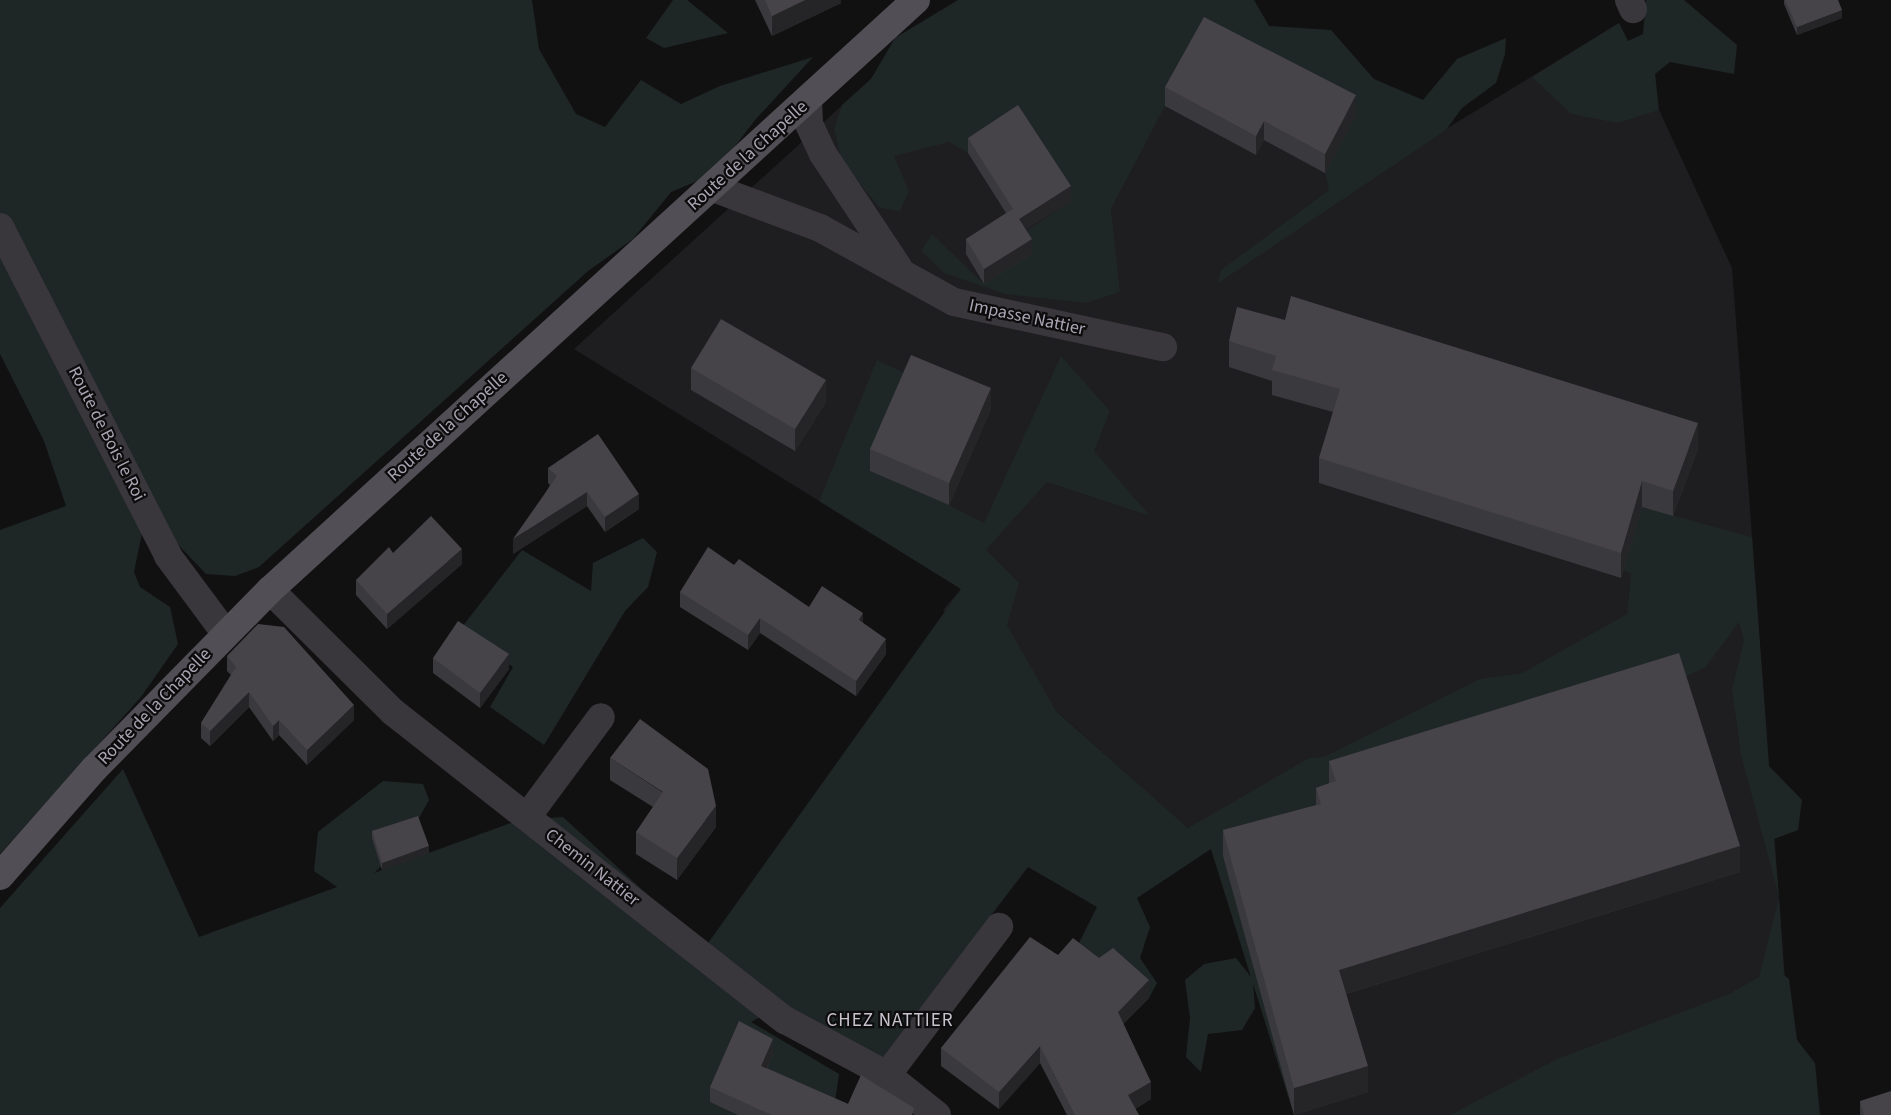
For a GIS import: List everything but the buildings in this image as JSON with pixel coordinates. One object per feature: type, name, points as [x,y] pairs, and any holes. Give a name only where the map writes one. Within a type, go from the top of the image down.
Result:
[{"type":"main road","name":"Route de la Chapelle","points":[[0,876],[94,769],[270,590],[808,102],[916,0]]},
{"type":"street","name":"Impasse Nattier","points":[[808,102],[809,124],[823,154],[898,268]]},
{"type":"street","name":"Impasse Nattier","points":[[713,188],[760,202],[898,268],[954,302],[1163,347]]},
{"type":"street","name":"Route de Bois le Roi","points":[[0,227],[168,556],[226,634]]},
{"type":"street","name":"Chemin Nattier","points":[[270,590],[393,712],[785,1020],[887,1075],[937,1115]]},
{"type":"street","points":[[527,817],[602,717]]},
{"type":"street","points":[[887,1075],[1000,927]]},
{"type":"shaded area","points":[[0,0],[532,0],[539,49],[576,114],[605,127],[641,80],[681,104],[720,86],[813,57],[755,120],[714,174],[671,192],[633,239],[588,271],[259,567],[235,576],[206,574],[168,534],[149,499],[134,572],[140,587],[170,607],[178,644],[141,697],[0,854],[0,530],[66,506],[44,441],[0,354]]},
{"type":"shaded area","points":[[673,0],[687,0],[728,33],[664,48],[646,38]]},
{"type":"shaded area","points":[[958,0],[1223,0],[1446,129],[1619,23],[1732,268],[1787,1006],[1616,1115],[1294,1115],[1211,849],[943,610],[961,589],[574,349]]},
{"type":"shaded area","points":[[958,0],[1254,0],[1269,26],[1331,30],[1374,79],[1423,100],[1457,59],[1506,38],[1505,54],[1496,83],[1462,108],[1446,130],[1217,284],[1221,270],[1329,190],[1325,173],[1356,115],[1165,106],[1111,209],[1120,292],[1086,303],[1005,294],[944,273],[921,251],[932,234],[984,284],[1020,235],[1071,201],[1018,120],[968,153],[949,142],[894,156],[909,191],[900,211],[880,208],[842,162],[834,129],[842,105],[871,79],[895,38]]},
{"type":"shaded area","points":[[1646,0],[1684,0],[1737,45],[1734,74],[1670,62],[1655,74],[1659,110],[1618,123],[1571,114],[1532,77],[1619,23],[1628,41],[1643,34]]},
{"type":"shaded area","points":[[1061,356],[1110,411],[1094,451],[1150,516],[1047,482],[986,550],[1019,583],[1007,625],[1056,711],[1188,828],[1309,758],[1324,757],[1480,679],[1522,673],[1627,614],[1631,574],[1623,570],[1642,507],[1752,537],[1769,766],[1802,800],[1798,830],[1774,839],[1779,897],[1741,755],[1732,689],[1744,640],[1739,622],[1705,668],[1680,679],[1403,775],[1294,1115],[1253,983],[1255,1008],[1242,1030],[1208,1034],[1201,1072],[1186,1057],[1190,1018],[1185,980],[1204,964],[1236,958],[1251,977],[1211,849],[1137,898],[1150,927],[1140,958],[1157,983],[1149,998],[1113,965],[1073,955],[1097,907],[1028,867],[874,1069],[773,1010],[751,1022],[839,1074],[833,1115],[0,1115],[0,908],[123,769],[199,937],[337,887],[314,871],[318,832],[383,781],[423,784],[429,800],[405,843],[374,873],[519,820],[563,817],[663,909],[701,953],[961,589],[819,501],[877,360],[911,376],[949,505],[984,523]]},
{"type":"shaded area","points":[[643,538],[657,552],[648,587],[625,611],[544,745],[490,707],[513,667],[458,632],[522,550],[591,591],[593,563]]},
{"type":"shaded area","points":[[1779,897],[1784,975],[1789,979],[1797,1040],[1815,1063],[1820,1115],[1450,1115],[1557,1059],[1727,995],[1759,977]]},
{"type":"district","name":"CHEZ NATTIER","points":[[890,1021]]}]
